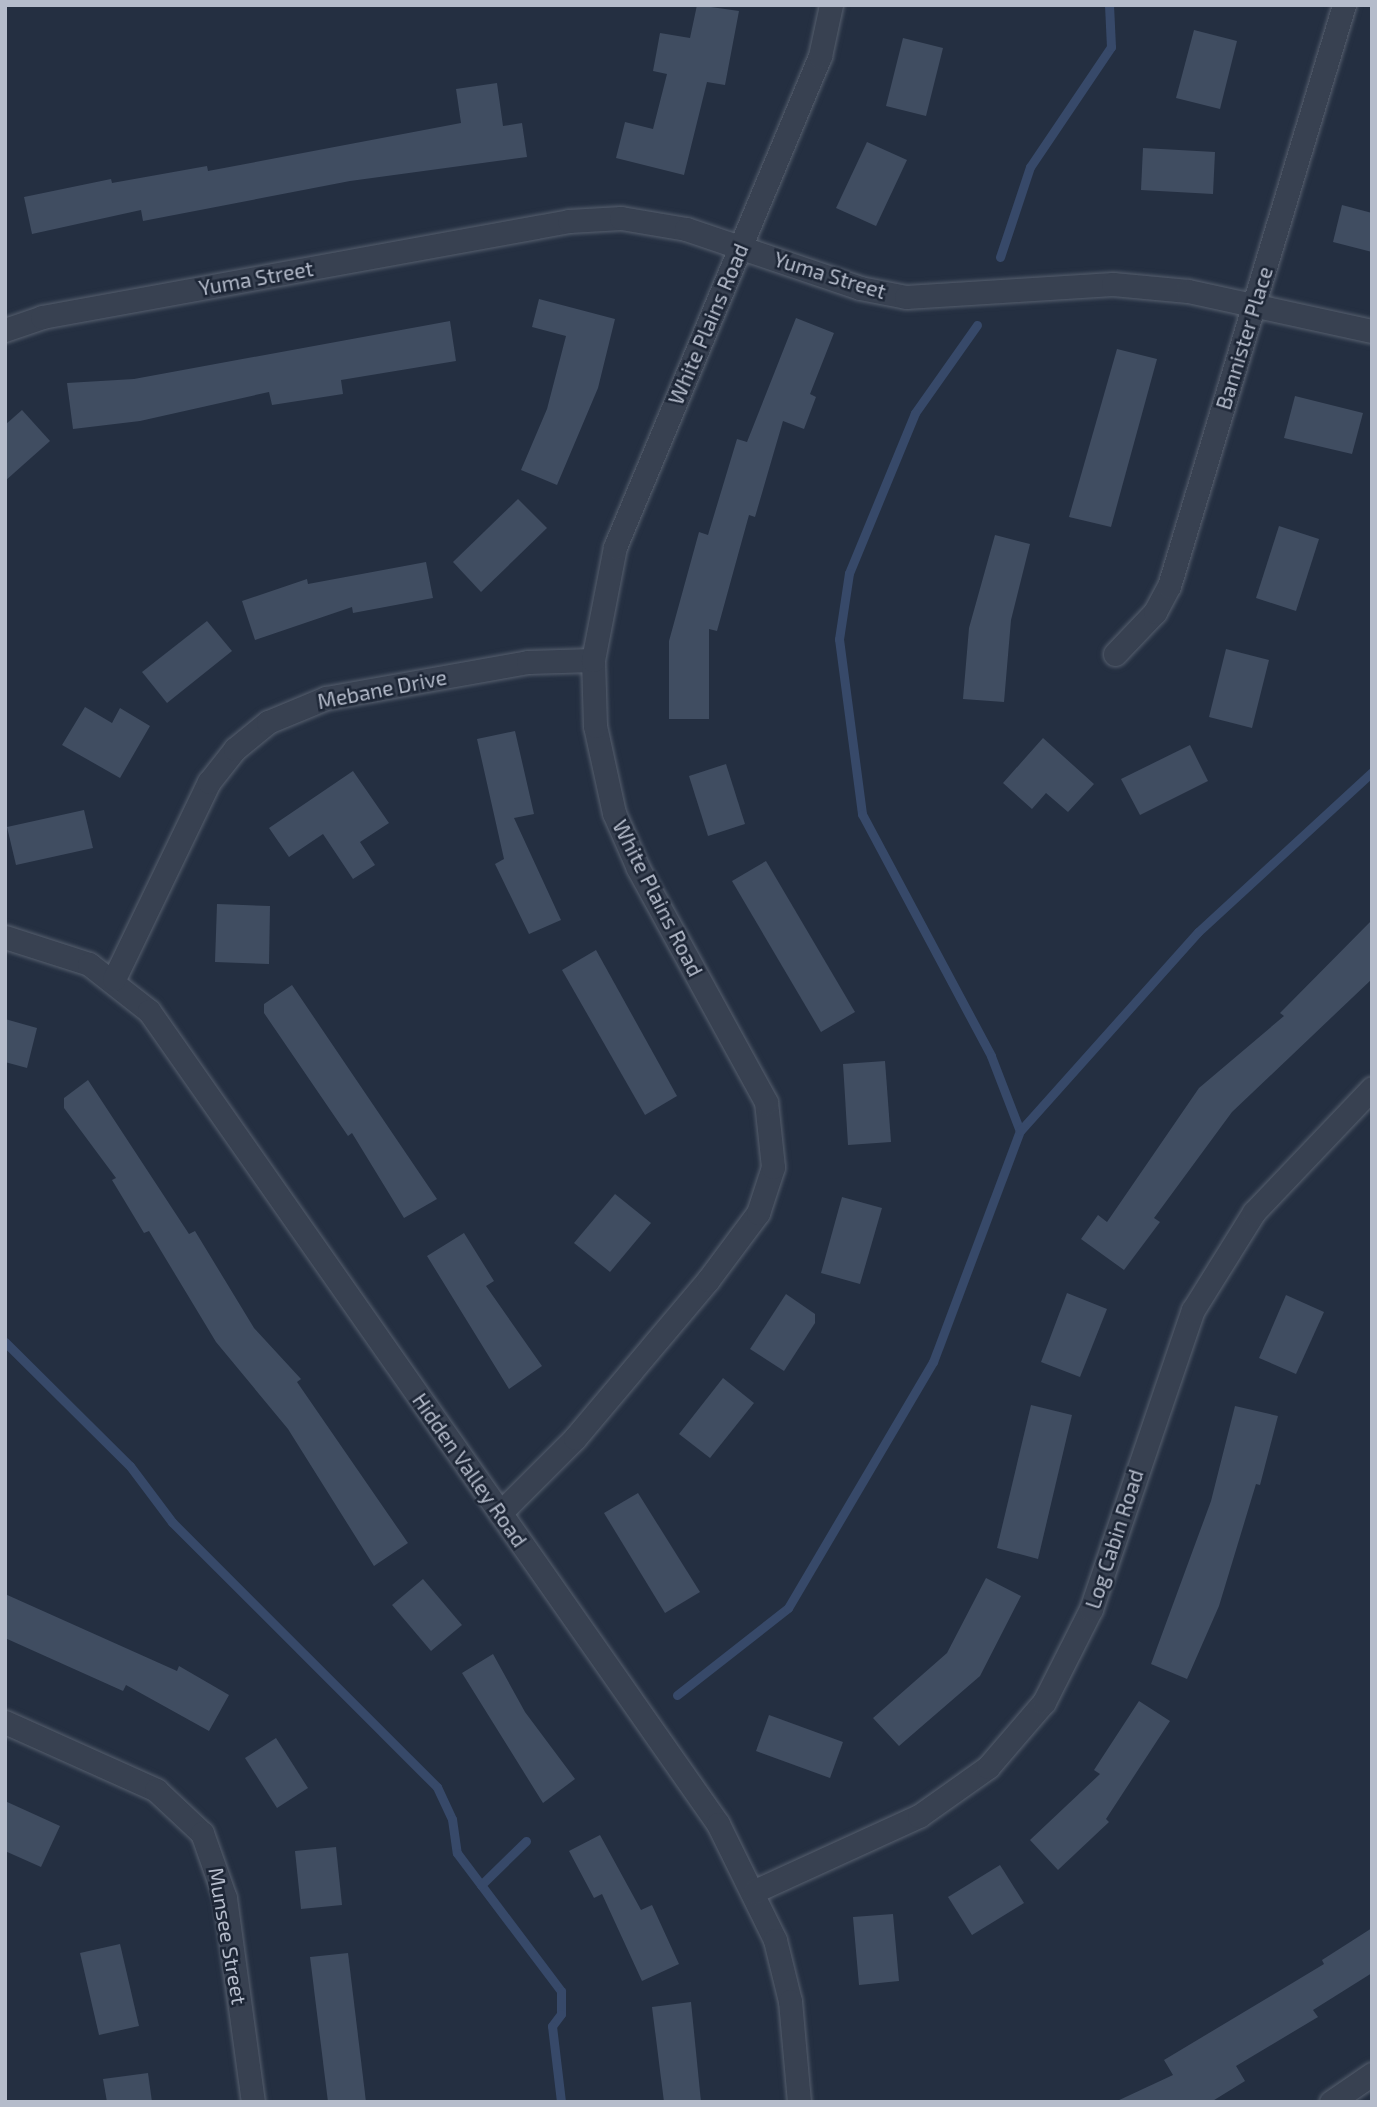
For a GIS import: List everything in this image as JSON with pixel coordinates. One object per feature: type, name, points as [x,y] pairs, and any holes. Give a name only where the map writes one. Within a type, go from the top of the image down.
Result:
[{"type":"street","name":"White Plains Road","points":[[500,1513],[575,1438],[708,1280],[758,1213],[773,1167],[766,1102],[638,867],[614,813],[594,726],[593,660],[615,547],[820,56],[831,5]]},
{"type":"street","name":"Bannister Place","points":[[1115,654],[1156,612],[1170,586],[1344,5]]},
{"type":"street","name":"Yuma Street","points":[[5,330],[42,317],[569,221],[621,218],[686,229],[860,288],[906,297],[1113,284],[1188,291],[1372,331]]},
{"type":"street","name":"Mebane Drive","points":[[114,979],[209,782],[235,749],[268,722],[326,698],[528,662],[593,660]]},
{"type":"street","name":"Hidden Valley Road","points":[[5,937],[89,964],[114,979],[149,1011],[718,1824],[755,1891],[790,2001],[799,2102]]},
{"type":"street","name":"Log Cabin Road","points":[[755,1891],[947,1798],[1008,1748],[1044,1702],[1091,1609],[1193,1310],[1254,1212],[1372,1088]]},
{"type":"street","name":"Munsee Street","points":[[5,1722],[156,1790],[202,1833],[225,1898],[253,2102]]},
{"type":"street","points":[[1331,2102],[1372,2074]]},
{"type":"building","points":[[697,5],[739,11],[725,85],[707,82],[684,175],[616,158],[625,122],[653,129],[667,74],[653,71],[660,33],[690,38]]},
{"type":"building","points":[[1194,30],[1237,41],[1220,109],[1176,98]]},
{"type":"building","points":[[903,38],[943,48],[926,116],[886,106]]},
{"type":"building","points":[[497,83],[503,126],[522,123],[527,157],[350,181],[143,221],[141,210],[32,234],[24,197],[111,179],[112,183],[207,166],[208,171],[461,123],[456,89]]},
{"type":"building","points":[[867,142],[907,160],[876,226],[836,208]]},
{"type":"building","points":[[1143,148],[1215,152],[1213,194],[1141,190]]},
{"type":"building","points":[[1342,205],[1372,213],[1372,252],[1333,242]]},
{"type":"building","points":[[539,299],[615,319],[598,388],[557,485],[521,470],[547,409],[566,336],[532,327]]},
{"type":"building","points":[[796,318],[834,333],[810,394],[816,397],[804,429],[783,421],[755,517],[749,515],[717,631],[709,629],[709,719],[669,719],[669,641],[699,532],[708,535],[737,439],[747,442]]},
{"type":"building","points":[[450,321],[456,361],[341,380],[343,394],[272,405],[269,392],[140,421],[73,429],[67,383],[134,379]]},
{"type":"building","points":[[1117,349],[1157,359],[1111,527],[1069,517]]},
{"type":"building","points":[[1295,396],[1363,413],[1352,454],[1284,438]]},
{"type":"building","points":[[22,410],[50,441],[5,481],[5,425]]},
{"type":"building","points":[[518,499],[547,528],[481,592],[453,562]]},
{"type":"building","points":[[1279,526],[1319,539],[1296,611],[1256,598]]},
{"type":"building","points":[[995,535],[1030,544],[1011,620],[1004,702],[963,699],[969,628]]},
{"type":"building","points":[[426,562],[433,598],[353,613],[352,607],[255,640],[242,601],[307,579],[308,584]]},
{"type":"building","points":[[207,621],[232,651],[167,703],[142,672]]},
{"type":"building","points":[[1226,649],[1269,660],[1252,728],[1209,717]]},
{"type":"building","points":[[85,707],[112,723],[120,708],[150,726],[120,778],[62,745]]},
{"type":"building","points":[[515,731],[534,814],[514,818],[561,920],[529,934],[495,864],[504,859],[477,739]]},
{"type":"building","points":[[1043,738],[1094,784],[1068,812],[1046,793],[1032,809],[1003,783]]},
{"type":"building","points":[[1190,745],[1208,781],[1140,815],[1121,779]]},
{"type":"building","points":[[726,764],[745,824],[708,836],[689,776]]},
{"type":"building","points":[[353,771],[389,823],[360,842],[375,865],[353,879],[323,834],[289,857],[269,828]]},
{"type":"building","points":[[84,810],[93,848],[16,865],[7,827]]},
{"type":"building","points":[[766,861],[855,1012],[821,1032],[732,881]]},
{"type":"building","points":[[217,904],[270,906],[269,964],[215,962]]},
{"type":"building","points":[[1372,920],[1372,979],[1232,1112],[1154,1218],[1160,1222],[1124,1270],[1081,1239],[1098,1215],[1107,1222],[1199,1088],[1284,1016],[1280,1013]]},
{"type":"building","points":[[596,950],[677,1096],[645,1115],[562,970]]},
{"type":"building","points":[[292,985],[437,1199],[404,1218],[352,1133],[348,1136],[264,1013],[264,1004]]},
{"type":"building","points":[[5,1019],[37,1028],[27,1068],[5,1062]]},
{"type":"building","points":[[885,1061],[891,1142],[848,1145],[843,1064]]},
{"type":"building","points":[[88,1080],[189,1234],[195,1231],[254,1328],[301,1379],[297,1382],[408,1543],[374,1566],[288,1429],[216,1342],[149,1231],[144,1233],[112,1180],[116,1178],[64,1108],[64,1098]]},
{"type":"building","points":[[615,1194],[651,1223],[610,1272],[574,1243]]},
{"type":"building","points":[[842,1197],[882,1208],[860,1284],[821,1273]]},
{"type":"building","points":[[464,1233],[494,1281],[486,1286],[542,1366],[509,1389],[427,1256]]},
{"type":"building","points":[[1067,1293],[1107,1309],[1080,1377],[1041,1362]]},
{"type":"building","points":[[786,1294],[815,1314],[815,1323],[784,1371],[750,1349]]},
{"type":"building","points":[[1286,1295],[1324,1312],[1296,1374],[1259,1358]]},
{"type":"building","points":[[723,1378],[754,1403],[710,1458],[679,1434]]},
{"type":"building","points":[[1031,1405],[1072,1415],[1038,1559],[997,1548]]},
{"type":"building","points":[[1235,1406],[1278,1416],[1260,1485],[1256,1484],[1219,1606],[1187,1679],[1151,1664],[1211,1501]]},
{"type":"building","points":[[638,1493],[700,1592],[665,1613],[604,1513]]},
{"type":"building","points":[[986,1578],[1021,1596],[980,1676],[899,1746],[873,1718],[947,1653]]},
{"type":"building","points":[[423,1579],[462,1625],[431,1651],[392,1605]]},
{"type":"building","points":[[5,1594],[177,1671],[179,1666],[229,1695],[209,1731],[126,1685],[123,1691],[5,1638]]},
{"type":"building","points":[[493,1654],[525,1712],[575,1779],[543,1803],[462,1673]]},
{"type":"building","points":[[1139,1701],[1170,1721],[1106,1819],[1109,1822],[1058,1870],[1030,1840],[1100,1774],[1094,1770]]},
{"type":"building","points":[[769,1715],[843,1742],[830,1778],[756,1751]]},
{"type":"building","points":[[276,1738],[308,1788],[277,1808],[245,1758]]},
{"type":"building","points":[[5,1801],[60,1826],[41,1867],[5,1851]]},
{"type":"building","points":[[600,1835],[641,1910],[652,1905],[679,1964],[642,1981],[602,1894],[594,1898],[569,1851]]},
{"type":"building","points":[[336,1847],[342,1905],[301,1909],[295,1851]]},
{"type":"building","points":[[1000,1865],[1024,1903],[972,1935],[948,1897]]},
{"type":"building","points":[[893,1914],[899,1981],[859,1985],[853,1917]]},
{"type":"building","points":[[1372,1928],[1372,1973],[1313,2010],[1318,2017],[1236,2066],[1245,2081],[1211,2102],[1115,2102],[1173,2075],[1164,2060],[1324,1964],[1322,1960]]},
{"type":"building","points":[[120,1944],[139,2026],[99,2035],[80,1953]]},
{"type":"building","points":[[348,1953],[366,2102],[328,2102],[310,1957]]},
{"type":"building","points":[[691,2002],[701,2102],[664,2102],[652,2007]]},
{"type":"building","points":[[148,2073],[152,2102],[107,2102],[103,2079]]},
{"type":"waterway","points":[[1000,257],[1030,167],[1111,47],[1109,5]]},
{"type":"waterway","points":[[977,325],[915,413],[849,573],[839,639],[862,814],[991,1056],[1020,1131]]},
{"type":"waterway","points":[[677,1695],[788,1608],[933,1362],[1020,1131],[1198,932],[1372,772]]},
{"type":"waterway","points":[[5,1342],[130,1466],[172,1522],[437,1787],[452,1819],[457,1853],[561,1991],[561,2014],[552,2026],[561,2102]]},
{"type":"waterway","points":[[481,1885],[526,1841]]}]
